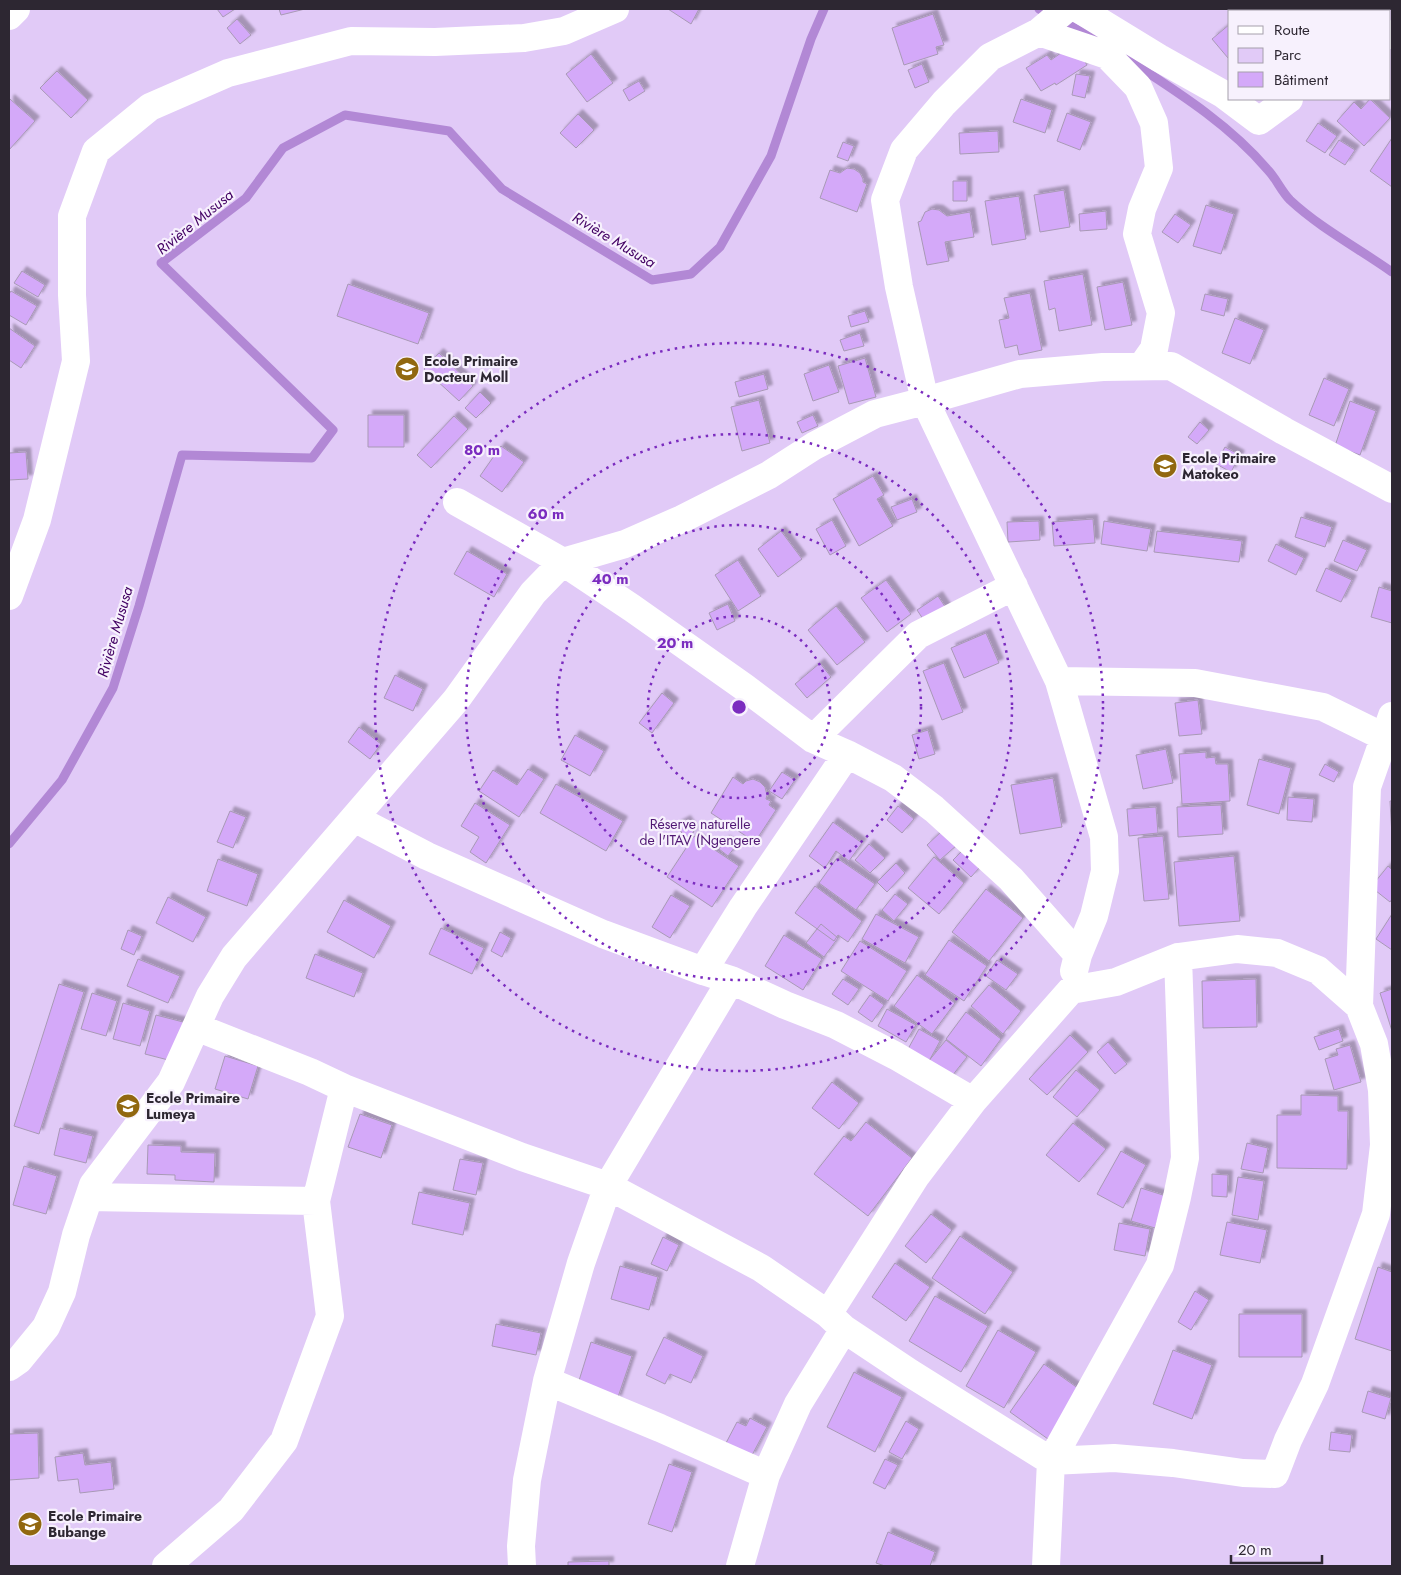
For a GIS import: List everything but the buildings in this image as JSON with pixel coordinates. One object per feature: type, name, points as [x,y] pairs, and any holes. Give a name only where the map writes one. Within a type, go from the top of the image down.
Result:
[{"type":"street","points":[[9,16],[16,9]]},
{"type":"street","points":[[9,596],[38,520],[76,361],[72,295],[72,216],[96,151],[150,107],[228,73],[351,41],[435,42],[524,38],[564,31],[614,9]]},
{"type":"street","points":[[740,1566],[766,1475],[836,1321],[916,1176],[972,1101],[1071,990],[1078,955],[1094,916],[1105,871],[1104,837],[1059,681],[925,401],[900,287],[885,200],[904,150],[944,103],[990,58],[1039,32],[1066,9]]},
{"type":"street","points":[[1079,9],[1228,98]]},
{"type":"street","points":[[1039,32],[1108,55],[1138,87],[1154,123],[1159,168],[1142,209],[1137,234],[1161,313],[1154,349],[1142,366]]},
{"type":"street","points":[[1231,100],[1258,121],[1287,100]]},
{"type":"street","points":[[9,1368],[19,1360],[46,1327],[62,1292],[76,1235],[93,1185],[171,1082],[210,996],[234,957],[456,700],[533,593],[563,562],[625,544],[682,519],[769,475],[814,446],[875,414],[1020,374],[1103,367],[1172,366],[1284,431],[1392,489]]},
{"type":"street","points":[[457,502],[563,562],[744,687],[813,739],[893,778],[934,809],[1011,879],[1078,955]]},
{"type":"street","points":[[813,739],[918,635],[1014,586]]},
{"type":"street","points":[[196,1027],[310,1072],[344,1088],[522,1157],[608,1186],[761,1268],[910,1373],[1051,1461],[1114,1458],[1165,1462],[1243,1474],[1276,1474],[1288,1440],[1315,1384],[1376,1214],[1385,1194],[1382,1090],[1374,1044],[1359,1006],[1367,787],[1389,732],[1323,707],[1195,683],[1059,681]]},
{"type":"street","points":[[703,971],[743,907],[847,754]]},
{"type":"street","points":[[354,818],[427,856],[603,934],[731,980],[785,1005],[836,1025],[896,1056],[972,1101]]},
{"type":"street","points":[[1071,990],[1116,982],[1178,957],[1237,949],[1277,953],[1318,970],[1359,1006]]},
{"type":"street","points":[[1046,1566],[1051,1461],[1160,1265],[1174,1213],[1185,1158],[1178,957]]},
{"type":"street","points":[[522,1566],[520,1546],[527,1480],[547,1381],[582,1263],[608,1186],[731,980]]},
{"type":"street","points":[[166,1566],[231,1510],[284,1441],[330,1316],[316,1200],[344,1088]]},
{"type":"street","points":[[89,1197],[316,1200]]},
{"type":"street","points":[[547,1381],[766,1475]]},
{"type":"green space","name":"Réserve naturelle de l'ITAV (Ngengere","points":[[9,9],[1392,9],[1392,1566],[9,1566]]},
{"type":"waterway","name":"Rivière Mususa","points":[[9,844],[62,780],[113,688],[139,606],[182,455],[312,458],[333,430],[161,263],[246,198],[283,148],[345,115],[449,131],[502,189],[652,280],[691,274],[720,247],[771,156],[811,39],[824,9]]},
{"type":"waterway","points":[[1039,9],[1095,39]]},
{"type":"waterway","points":[[1127,59],[1201,109],[1236,137],[1270,173],[1290,200],[1302,210],[1326,229],[1392,272]]},
{"type":"place","name":"Ecole Primaire Docteur Moll","points":[[407,369]]},
{"type":"place","name":"Ecole Primaire Matokeo","points":[[1165,466]]},
{"type":"place","name":"Ecole Primaire Lumeya","points":[[128,1106]]},
{"type":"place","name":"Ecole Primaire Bubange","points":[[30,1524]]}]
